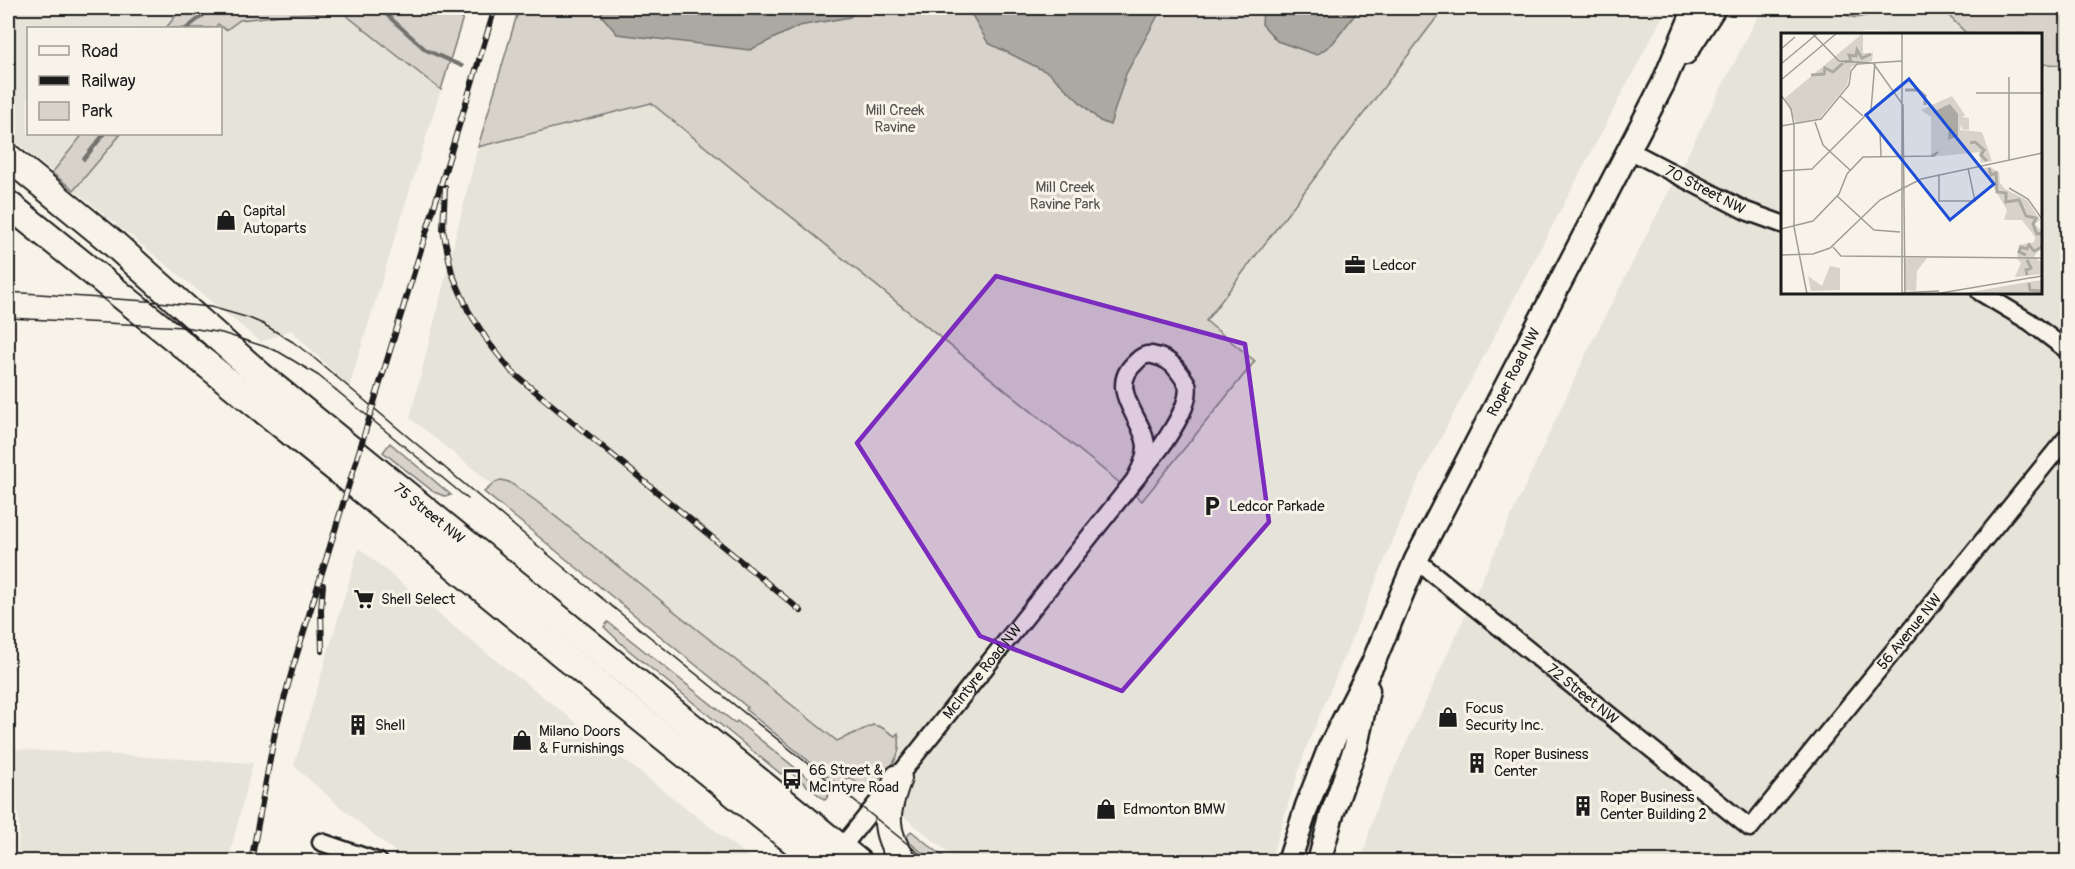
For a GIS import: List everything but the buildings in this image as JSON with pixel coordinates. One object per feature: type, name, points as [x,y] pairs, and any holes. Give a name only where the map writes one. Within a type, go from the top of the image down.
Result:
[{"type":"main road","name":"Roper Road NW","points":[[1289,861],[1330,747],[1373,663],[1416,560],[1664,84],[1695,8]]},
{"type":"main road","name":"Roper Road NW","points":[[1664,84],[1714,8]]},
{"type":"main road","name":"75 Street NW","points":[[8,157],[113,243],[262,377],[843,857]]},
{"type":"main road","name":"75 Street NW","points":[[8,204],[350,480],[626,707],[819,861]]},
{"type":"main road","name":"Roper Road NW","points":[[1319,861],[1332,814],[1356,746],[1373,663]]},
{"type":"main road","points":[[898,778],[890,799],[887,827],[891,842],[904,861]]},
{"type":"street","name":"70 Street NW","points":[[1629,150],[1746,211],[1781,224]]},
{"type":"street","points":[[1983,294],[2030,322],[2067,351]]},
{"type":"street","name":"McIntyre Road NW","points":[[843,857],[898,778],[1134,481],[1161,447],[1179,418],[1187,397],[1186,384],[1177,369],[1165,359],[1150,355],[1141,357],[1133,364],[1124,379],[1125,396],[1146,445],[1144,460],[1134,481]]},
{"type":"street","name":"56 Avenue NW","points":[[1750,828],[2067,436]]},
{"type":"street","name":"72 Street NW","points":[[1416,560],[1750,828]]},
{"type":"street","points":[[321,842],[379,861]]},
{"type":"highlighted area","points":[[996,276],[1245,344],[1269,522],[1122,691],[980,636],[857,443]]},
{"type":"shaded area","points":[[8,8],[466,8],[349,387],[291,330],[261,342],[8,136]]},
{"type":"shaded area","points":[[601,8],[857,8],[850,17],[799,26],[750,50],[617,34],[602,16]]},
{"type":"shaded area","points":[[968,8],[1162,8],[1126,74],[1110,125],[1100,121],[1049,73],[988,43]]},
{"type":"shaded area","points":[[1263,8],[1360,8],[1333,43],[1317,55],[1277,41],[1262,24]]},
{"type":"shaded area","points":[[1444,8],[1667,8],[1417,483],[1306,748],[1270,861],[959,861],[410,418],[478,147],[650,103],[1142,501],[1255,361],[1206,322]]},
{"type":"shaded area","points":[[1762,8],[1823,8],[1856,18],[1900,8],[1941,8],[1966,33],[1781,33],[1781,294],[2042,294],[2042,64],[2067,65],[2067,861],[1361,862],[1375,811],[1587,352]]},
{"type":"shaded area","points":[[359,548],[470,640],[754,861],[406,861],[294,766]]},
{"type":"shaded area","points":[[14,749],[253,763],[228,861],[17,861],[19,827]]},
{"type":"green space","points":[[182,8],[457,8],[464,14],[441,90],[342,12],[291,14],[240,20],[226,30],[218,24],[216,27],[167,27]]},
{"type":"green space","name":"Mill Creek Ravine Park","points":[[519,8],[1444,8],[1206,321],[1255,361],[1142,501],[651,103],[478,147]]},
{"type":"green space","points":[[1823,8],[1900,8],[1856,18]]},
{"type":"green space","points":[[1941,8],[2067,8],[2067,65],[2042,64],[2042,33],[1966,33]]},
{"type":"green space","points":[[82,135],[120,135],[74,190],[52,173]]},
{"type":"green space","points":[[390,443],[451,495],[444,496],[434,492],[383,452]]},
{"type":"green space","points":[[501,480],[509,482],[536,501],[837,741],[873,725],[895,736],[898,733],[899,751],[892,765],[868,791],[850,778],[844,779],[838,785],[746,710],[747,707],[484,492]]},
{"type":"green space","points":[[608,622],[829,795],[825,800],[786,769],[781,774],[626,648],[604,627]]},
{"type":"green space","points":[[911,831],[949,861],[933,861],[905,839]]},
{"type":"waterway","points":[[188,27],[211,9],[219,8]]},
{"type":"waterway","points":[[385,8],[387,15],[426,50],[462,66]]},
{"type":"waterway","points":[[84,159],[103,135]]},
{"type":"tram line","points":[[8,292],[211,307],[249,318],[293,342],[568,571],[930,862]]},
{"type":"tram line","points":[[8,318],[184,327],[222,333],[279,352],[319,376],[468,499]]},
{"type":"railway","points":[[251,862],[275,732],[293,667],[495,8]]},
{"type":"railway","points":[[445,187],[443,230],[452,273],[468,310],[489,343],[512,372],[801,611]]},
{"type":"railway","points":[[322,651],[323,585]]},
{"type":"place","name":"Capital Autoparts","points":[[226,220]]},
{"type":"place","name":"Ledcor","points":[[1355,265]]},
{"type":"place","name":"Ledcor Parkade","points":[[1212,506]]},
{"type":"place","name":"Shell Select","points":[[364,599]]},
{"type":"place","name":"Focus Security Inc.","points":[[1448,717]]},
{"type":"place","name":"Shell","points":[[358,725]]},
{"type":"place","name":"Milano Doors & Furnishings","points":[[522,740]]},
{"type":"place","name":"Roper Business Center","points":[[1477,763]]},
{"type":"place","name":"66 Street & McIntyre Road","points":[[792,779]]},
{"type":"place","name":"Roper Business Center Building 2","points":[[1583,806]]},
{"type":"place","name":"Edmonton BMW","points":[[1106,809]]},
{"type":"park label","name":"Mill Creek Ravine","points":[[895,118]]}]
